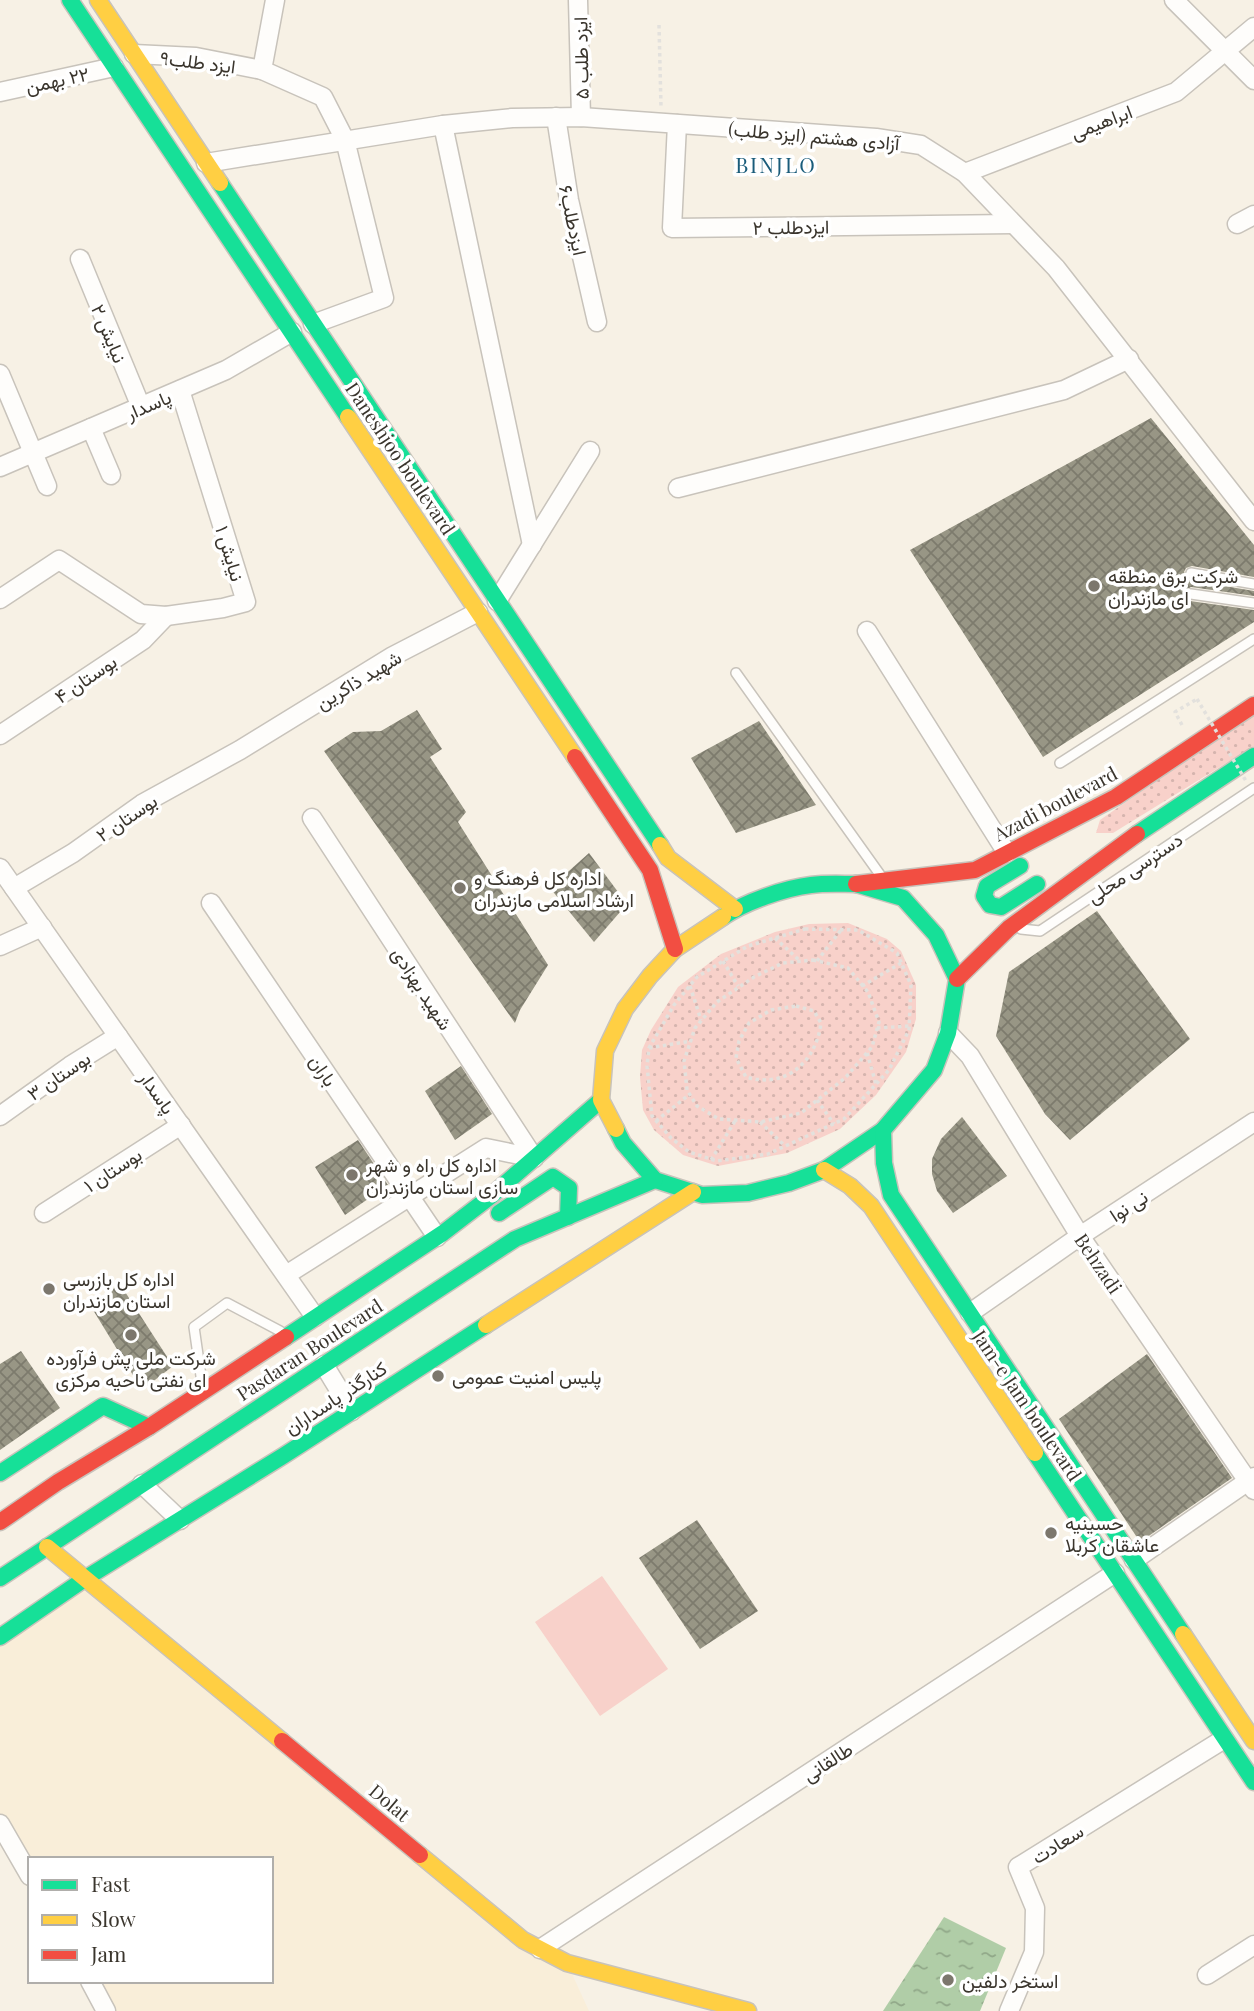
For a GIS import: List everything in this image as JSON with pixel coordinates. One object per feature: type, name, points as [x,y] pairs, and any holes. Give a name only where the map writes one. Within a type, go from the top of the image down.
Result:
[{"type":"main road","name":"Daneshjoo boulevard","points":[[70,0],[650,870],[675,949]]},
{"type":"main road","name":"Daneshjoo boulevard","points":[[98,0],[668,858],[735,909]]},
{"type":"main road","name":"Azadi boulevard","points":[[856,884],[975,870],[1116,797],[1254,705]]},
{"type":"main road","points":[[957,979],[1009,928],[1140,831],[1254,756]]},
{"type":"main road","points":[[1060,844],[1116,797]]},
{"type":"main road","points":[[1074,859],[1140,831]]},
{"type":"main road","points":[[1037,857],[987,886],[984,896],[986,901],[995,908],[1001,907],[1052,875]]},
{"type":"main road","points":[[856,884],[903,898],[936,935],[957,979],[948,1033],[934,1070],[883,1130],[824,1170],[789,1183],[748,1193],[702,1195],[655,1180],[623,1143],[601,1100],[605,1051],[625,1009],[675,949],[735,909],[810,885],[856,884]]},
{"type":"main road","name":"Pasdaran Boulevard","points":[[0,1522],[48,1465],[149,1427],[204,1391],[440,1235],[491,1196],[601,1100]]},
{"type":"main road","name":"Jam-e Jam boulevard","points":[[883,1130],[884,1163],[891,1195],[1134,1560],[1249,1722],[1254,1741]]},
{"type":"main road","name":"Jam-e Jam boulevard","points":[[824,1170],[850,1186],[872,1206],[1254,1782]]},
{"type":"main road","points":[[440,1235],[475,1225],[501,1212],[553,1177],[569,1188],[568,1217]]},
{"type":"main road","name":"Pasdaran Boulevard","points":[[0,1578],[515,1239],[655,1180]]},
{"type":"main road","name":"کنارگذر پاسداران","points":[[0,1637],[86,1578],[692,1192]]},
{"type":"main road","points":[[982,1372],[1001,1360]]},
{"type":"main road","points":[[0,1473],[48,1465],[103,1406],[149,1427]]},
{"type":"main road","name":"Dolat","points":[[47,1547],[523,1940],[568,1963],[748,2011]]},
{"type":"street","points":[[262,70],[275,0]]},
{"type":"street","name":"ايزد طلب ۵","points":[[578,0],[581,117]]},
{"type":"street","points":[[1174,0],[1254,80]]},
{"type":"street","name":"ابراهیمی","points":[[965,173],[1176,92],[1254,27]]},
{"type":"street","name":"ایزد طلب۹","points":[[134,54],[196,57],[262,70],[323,97],[345,141],[384,298],[313,324]]},
{"type":"street","name":"٢٢ بهمن","points":[[0,92],[114,67]]},
{"type":"street","name":"ایزدطلب۶","points":[[556,117],[569,200],[597,322]]},
{"type":"street","name":"آزادی هشتم (ایزد طلب)","points":[[206,163],[443,125],[512,118],[581,117],[876,138],[921,145],[965,173],[1056,268],[1254,521]]},
{"type":"street","name":"ایزدطلب ۲","points":[[669,123],[672,228],[1013,224]]},
{"type":"street","points":[[443,125],[532,545]]},
{"type":"street","points":[[1237,224],[1254,215]]},
{"type":"street","name":"نیایش ۲","points":[[80,258],[141,407]]},
{"type":"street","name":"پاسدار","points":[[0,467],[226,370],[292,332]]},
{"type":"street","points":[[678,488],[1064,390],[1129,359]]},
{"type":"street","points":[[0,374],[47,486]]},
{"type":"street","name":"نیایش ۱","points":[[0,599],[59,560],[141,614],[166,617],[223,608],[246,601],[180,390]]},
{"type":"street","points":[[91,428],[111,475]]},
{"type":"street","points":[[497,601],[590,451]]},
{"type":"street","name":"شهید ذاکرین","points":[[240,750],[393,656],[478,612]]},
{"type":"street","name":"بوستان ۴","points":[[0,735],[143,640],[166,617]]},
{"type":"street","points":[[867,631],[1007,853]]},
{"type":"street","name":"بوستان ۲","points":[[14,888],[73,853],[142,804],[240,750]]},
{"type":"street","name":"شهید بهزادی","points":[[312,818],[534,1158]]},
{"type":"street","name":"پاسدار","points":[[1,870],[315,1317]]},
{"type":"street","name":"باران","points":[[211,903],[410,1196],[440,1235]]},
{"type":"street","points":[[0,946],[42,927]]},
{"type":"street","name":"Behzadi","points":[[948,1033],[970,1056],[1080,1236],[1252,1483]]},
{"type":"street","name":"بوستان ۳","points":[[0,1116],[70,1066],[118,1036]]},
{"type":"street","name":"نی نوا","points":[[970,1313],[1080,1236],[1254,1122]]},
{"type":"street","name":"بوستان ۱","points":[[44,1213],[181,1125]]},
{"type":"street","points":[[286,1275],[486,1148],[534,1158]]},
{"type":"street","points":[[324,1365],[352,1411]]},
{"type":"street","points":[[1134,1560],[1252,1483]]},
{"type":"street","points":[[142,1484],[180,1520]]},
{"type":"street","name":"طالقانی","points":[[540,1949],[1115,1573]]},
{"type":"street","name":"سعادت","points":[[1009,2011],[1034,1952],[1035,1908],[1018,1867],[1224,1739]]},
{"type":"street","points":[[0,1824],[28,1873]]},
{"type":"street","points":[[1207,1975],[1254,1945]]},
{"type":"street","points":[[91,1983],[106,2011]]},
{"type":"lane","points":[[1191,573],[1254,584]]},
{"type":"lane","points":[[1191,594],[1254,603]]},
{"type":"lane","points":[[1060,764],[1254,639]]},
{"type":"lane","points":[[736,673],[884,880]]},
{"type":"lane","name":"دسترسی محلی","points":[[1009,928],[1040,931],[1250,784]]},
{"type":"lane","points":[[1170,811],[1184,832]]},
{"type":"lane","points":[[204,1391],[194,1326],[227,1303],[288,1335]]},
{"type":"path","points":[[659,25],[669,123]]},
{"type":"path","points":[[1175,712],[1197,699],[1250,784]]},
{"type":"path","points":[[805,929],[858,930],[897,953],[911,985],[909,1026],[889,1070],[844,1119],[768,1154],[711,1160],[689,1152],[671,1138],[652,1116],[648,1078],[649,1048],[674,1005],[697,977],[748,946],[775,938],[805,929]]},
{"type":"path","points":[[817,961],[841,930]]},
{"type":"path","points":[[775,938],[800,961]]},
{"type":"path","points":[[723,961],[738,987]]},
{"type":"path","points":[[800,961],[817,961],[848,968],[868,992],[879,1022],[872,1047],[845,1077],[801,1112],[760,1122],[735,1121],[719,1119],[697,1106],[690,1094],[684,1061],[695,1028],[717,1002],[738,987],[783,963],[800,961]]},
{"type":"path","points":[[862,986],[901,963]]},
{"type":"path","points":[[690,986],[701,1021]]},
{"type":"path","points":[[796,1006],[814,1011],[821,1023],[819,1041],[795,1071],[781,1078],[761,1081],[746,1077],[743,1071],[736,1058],[739,1041],[749,1023],[771,1010],[796,1006]]},
{"type":"path","points":[[877,1028],[909,1026]]},
{"type":"path","points":[[649,1048],[691,1041]]},
{"type":"path","points":[[867,1053],[876,1084]]},
{"type":"path","points":[[656,1121],[690,1094]]},
{"type":"path","points":[[817,1100],[834,1124]]},
{"type":"path","points":[[711,1160],[735,1121]]},
{"type":"path","points":[[760,1122],[785,1146]]},
{"type":"shaded area","points":[[1254,713],[1254,746],[1113,833],[1096,833],[1100,820]]},
{"type":"shaded area","points":[[848,923],[887,939],[901,951],[916,985],[916,1019],[906,1052],[876,1095],[840,1129],[787,1153],[718,1166],[683,1155],[654,1130],[643,1110],[640,1077],[642,1050],[651,1030],[678,987],[721,954],[775,932],[809,924]]},
{"type":"shaded area","points":[[602,1576],[668,1669],[600,1716],[535,1622]]},
{"type":"shaded area","points":[[86,1578],[567,1963],[589,2011],[116,2011],[99,1983],[273,1983],[273,1857],[29,1857],[0,1817],[0,1637]]},
{"type":"water","name":"استخر دلفین","points":[[944,1917],[1006,1948],[980,2011],[883,2011]]},
{"type":"building","name":"شرکت برق منطقه ای مازندران","points":[[1151,418],[1254,545],[1254,577],[1192,566],[1184,572],[1189,580],[1254,591],[1254,596],[1191,587],[1185,590],[1185,597],[1190,601],[1254,610],[1254,622],[1043,757],[910,550]]},
{"type":"building","name":"اداره کل فرهنگ و ارشاد اسلامی مازندران","points":[[417,710],[442,749],[430,757],[466,812],[458,822],[548,965],[515,1023],[324,751],[353,732],[381,731]]},
{"type":"building","points":[[759,721],[816,805],[736,833],[691,758]]},
{"type":"building","points":[[589,853],[627,904],[594,942],[550,888]]},
{"type":"building","points":[[1097,911],[1190,1039],[1070,1140],[1045,1114],[996,1036],[1009,972]]},
{"type":"building","points":[[461,1066],[492,1114],[455,1140],[425,1091]]},
{"type":"building","points":[[962,1117],[1007,1176],[953,1213],[937,1191],[932,1174],[932,1159],[941,1139]]},
{"type":"building","name":"اداره کل راه و شهر سازی استان مازندران","points":[[358,1140],[388,1185],[345,1215],[315,1167]]},
{"type":"building","name":"شرکت ملی پش فرآورده ای نفتی ناحیه مرکزی","points":[[120,1284],[173,1366],[142,1390],[90,1305]]},
{"type":"building","points":[[21,1351],[60,1408],[0,1450],[0,1364]]},
{"type":"building","points":[[1147,1354],[1232,1478],[1140,1542],[1059,1419]]},
{"type":"building","points":[[697,1520],[758,1611],[700,1649],[639,1558]]},
{"type":"traffic: fast","points":[[70,0],[348,417]]},
{"type":"traffic: fast","points":[[220,183],[660,845]]},
{"type":"traffic: fast","points":[[1137,834],[1254,756]]},
{"type":"traffic: fast","points":[[1020,866],[987,886],[984,896],[990,905],[1001,907],[1037,884]]},
{"type":"traffic: fast","points":[[723,917],[754,901],[789,889],[817,884],[856,884]]},
{"type":"traffic: fast","points":[[616,1129],[623,1143],[655,1180],[702,1195],[748,1193],[789,1183],[824,1170],[883,1130],[934,1070],[948,1033],[957,979],[936,935],[903,898],[856,884]]},
{"type":"traffic: fast","points":[[286,1337],[443,1233],[491,1196],[601,1100]]},
{"type":"traffic: fast","points":[[883,1130],[884,1163],[891,1195],[1183,1634]]},
{"type":"traffic: fast","points":[[499,1213],[553,1177],[569,1188],[568,1217]]},
{"type":"traffic: fast","points":[[0,1578],[515,1239],[655,1180]]},
{"type":"traffic: fast","points":[[0,1637],[86,1578],[283,1456],[486,1325]]},
{"type":"traffic: fast","points":[[0,1473],[103,1406],[149,1427]]},
{"type":"traffic: fast","points":[[1035,1453],[1254,1782]]},
{"type":"traffic: slow","points":[[98,0],[220,183]]},
{"type":"traffic: slow","points":[[348,417],[575,757]]},
{"type":"traffic: slow","points":[[660,845],[668,858],[735,909]]},
{"type":"traffic: slow","points":[[616,1129],[601,1100],[605,1051],[625,1009],[675,949],[723,917]]},
{"type":"traffic: slow","points":[[824,1170],[850,1186],[871,1206],[1035,1453]]},
{"type":"traffic: slow","points":[[486,1325],[693,1192]]},
{"type":"traffic: slow","points":[[47,1547],[282,1741]]},
{"type":"traffic: slow","points":[[1183,1634],[1254,1741]]},
{"type":"traffic: slow","points":[[420,1855],[523,1940],[567,1963],[748,2011]]},
{"type":"traffic: jam","points":[[856,884],[975,870],[1116,797],[1254,705]]},
{"type":"traffic: jam","points":[[575,757],[650,870],[675,949]]},
{"type":"traffic: jam","points":[[957,979],[1009,928],[1137,834]]},
{"type":"traffic: jam","points":[[0,1522],[286,1337]]},
{"type":"traffic: jam","points":[[282,1741],[420,1855]]},
{"type":"place","name":"شرکت برق منطقه ای مازندران","points":[[1094,586]]},
{"type":"place","name":"اداره کل فرهنگ و ارشاد اسلامی مازندران","points":[[460,888]]},
{"type":"place","name":"اداره کل راه و شهر سازی استان مازندران","points":[[352,1175]]},
{"type":"place","name":"اداره کل بازرسی استان مازندران","points":[[49,1289]]},
{"type":"place","name":"شرکت ملی پش فرآورده ای نفتی ناحیه مرکزی","points":[[131,1335]]},
{"type":"place","name":"پلیس امنیت عمومی","points":[[438,1376]]},
{"type":"place","name":"حسینیه عاشقان کربلا","points":[[1051,1533]]},
{"type":"place","name":"استخر دلفین","points":[[948,1980]]},
{"type":"district","name":"BINJLO","points":[[776,164]]}]
